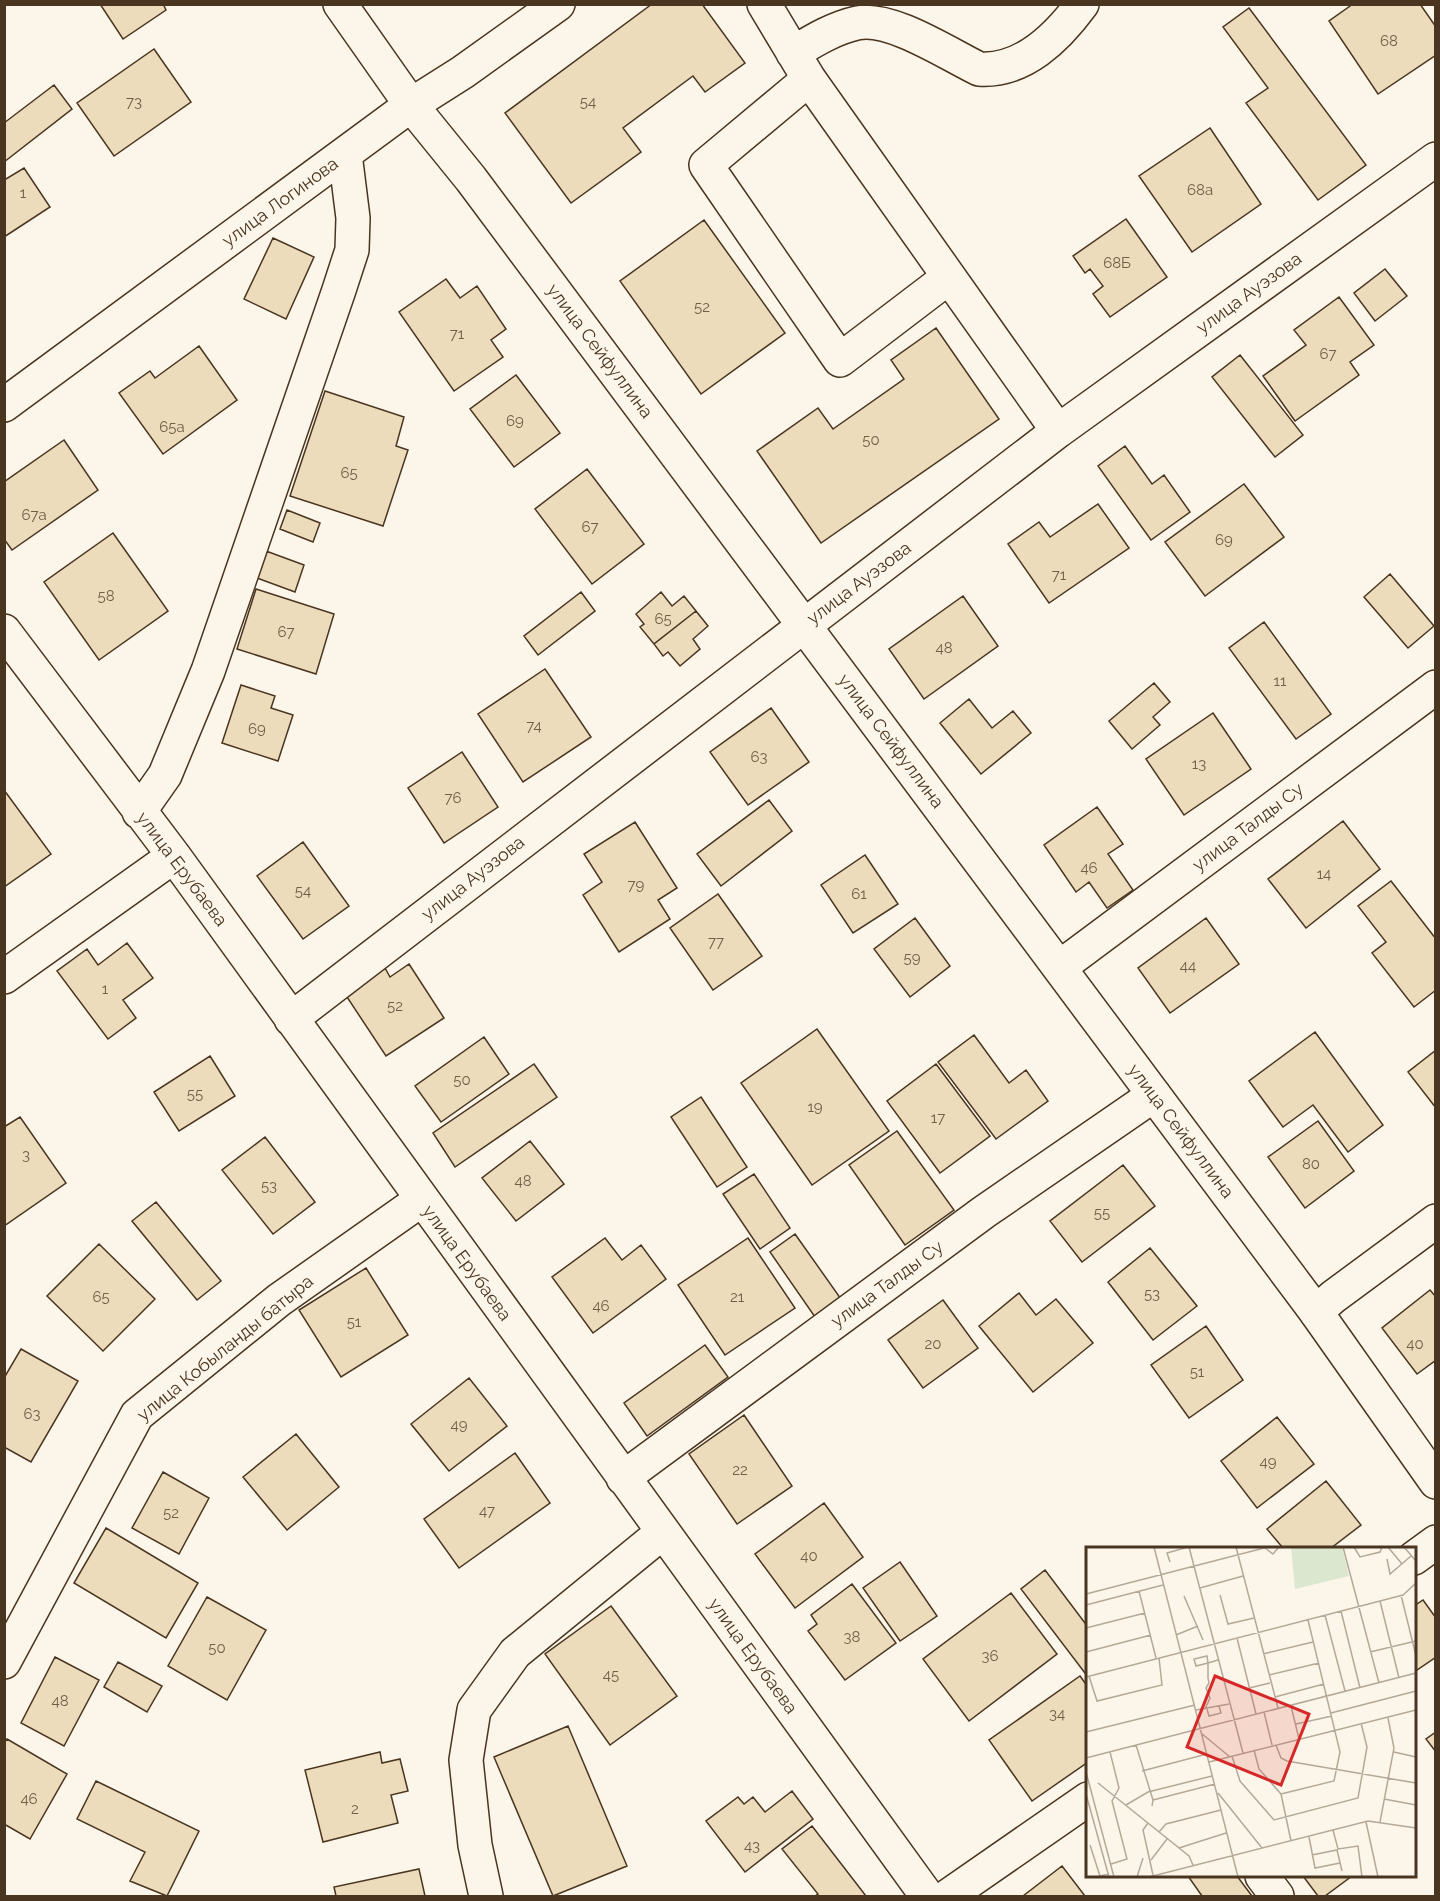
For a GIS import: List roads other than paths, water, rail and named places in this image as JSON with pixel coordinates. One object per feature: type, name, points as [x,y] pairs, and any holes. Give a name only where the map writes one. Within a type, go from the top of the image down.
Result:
[{"type":"street","name":"улица Сейфуллина","points":[[340,4],[411,105],[471,179],[1317,1312],[1436,1482]]},
{"type":"street","name":"улица Логинова","points":[[8,397],[411,105],[463,72],[558,4]]},
{"type":"street","points":[[764,4],[801,66],[1059,431]]},
{"type":"street","points":[[949,277],[840,360],[706,165],[801,66],[823,36],[858,23],[876,23],[896,28],[979,69],[993,70],[1014,64],[1032,55],[1053,38],[1082,4]]},
{"type":"street","points":[[139,812],[165,775],[208,671],[352,250],[353,218],[345,154]]},
{"type":"street","name":"улица Ауэзова","points":[[291,1019],[1059,431],[1436,159]]},
{"type":"street","name":"улица Ерубаева","points":[[4,631],[174,856],[927,1896]]},
{"type":"street","name":"улица Талды Су","points":[[1060,967],[1436,687]]},
{"type":"street","points":[[4,977],[174,856]]},
{"type":"street","name":"улица Талды Су","points":[[623,1478],[984,1212],[1154,1095]]},
{"type":"street","name":"улица Кобыланды батыра","points":[[4,1662],[137,1415],[279,1300],[421,1200]]},
{"type":"street","points":[[1317,1312],[1333,1297],[1436,1221]]},
{"type":"street","points":[[486,1896],[475,1845],[466,1760],[474,1710],[515,1653],[663,1532]]},
{"type":"street","points":[[1416,1557],[1436,1542]]},
{"type":"street","points":[[948,1896],[1086,1800]]},
{"type":"street","points":[[1263,1877],[1277,1896]]}]
